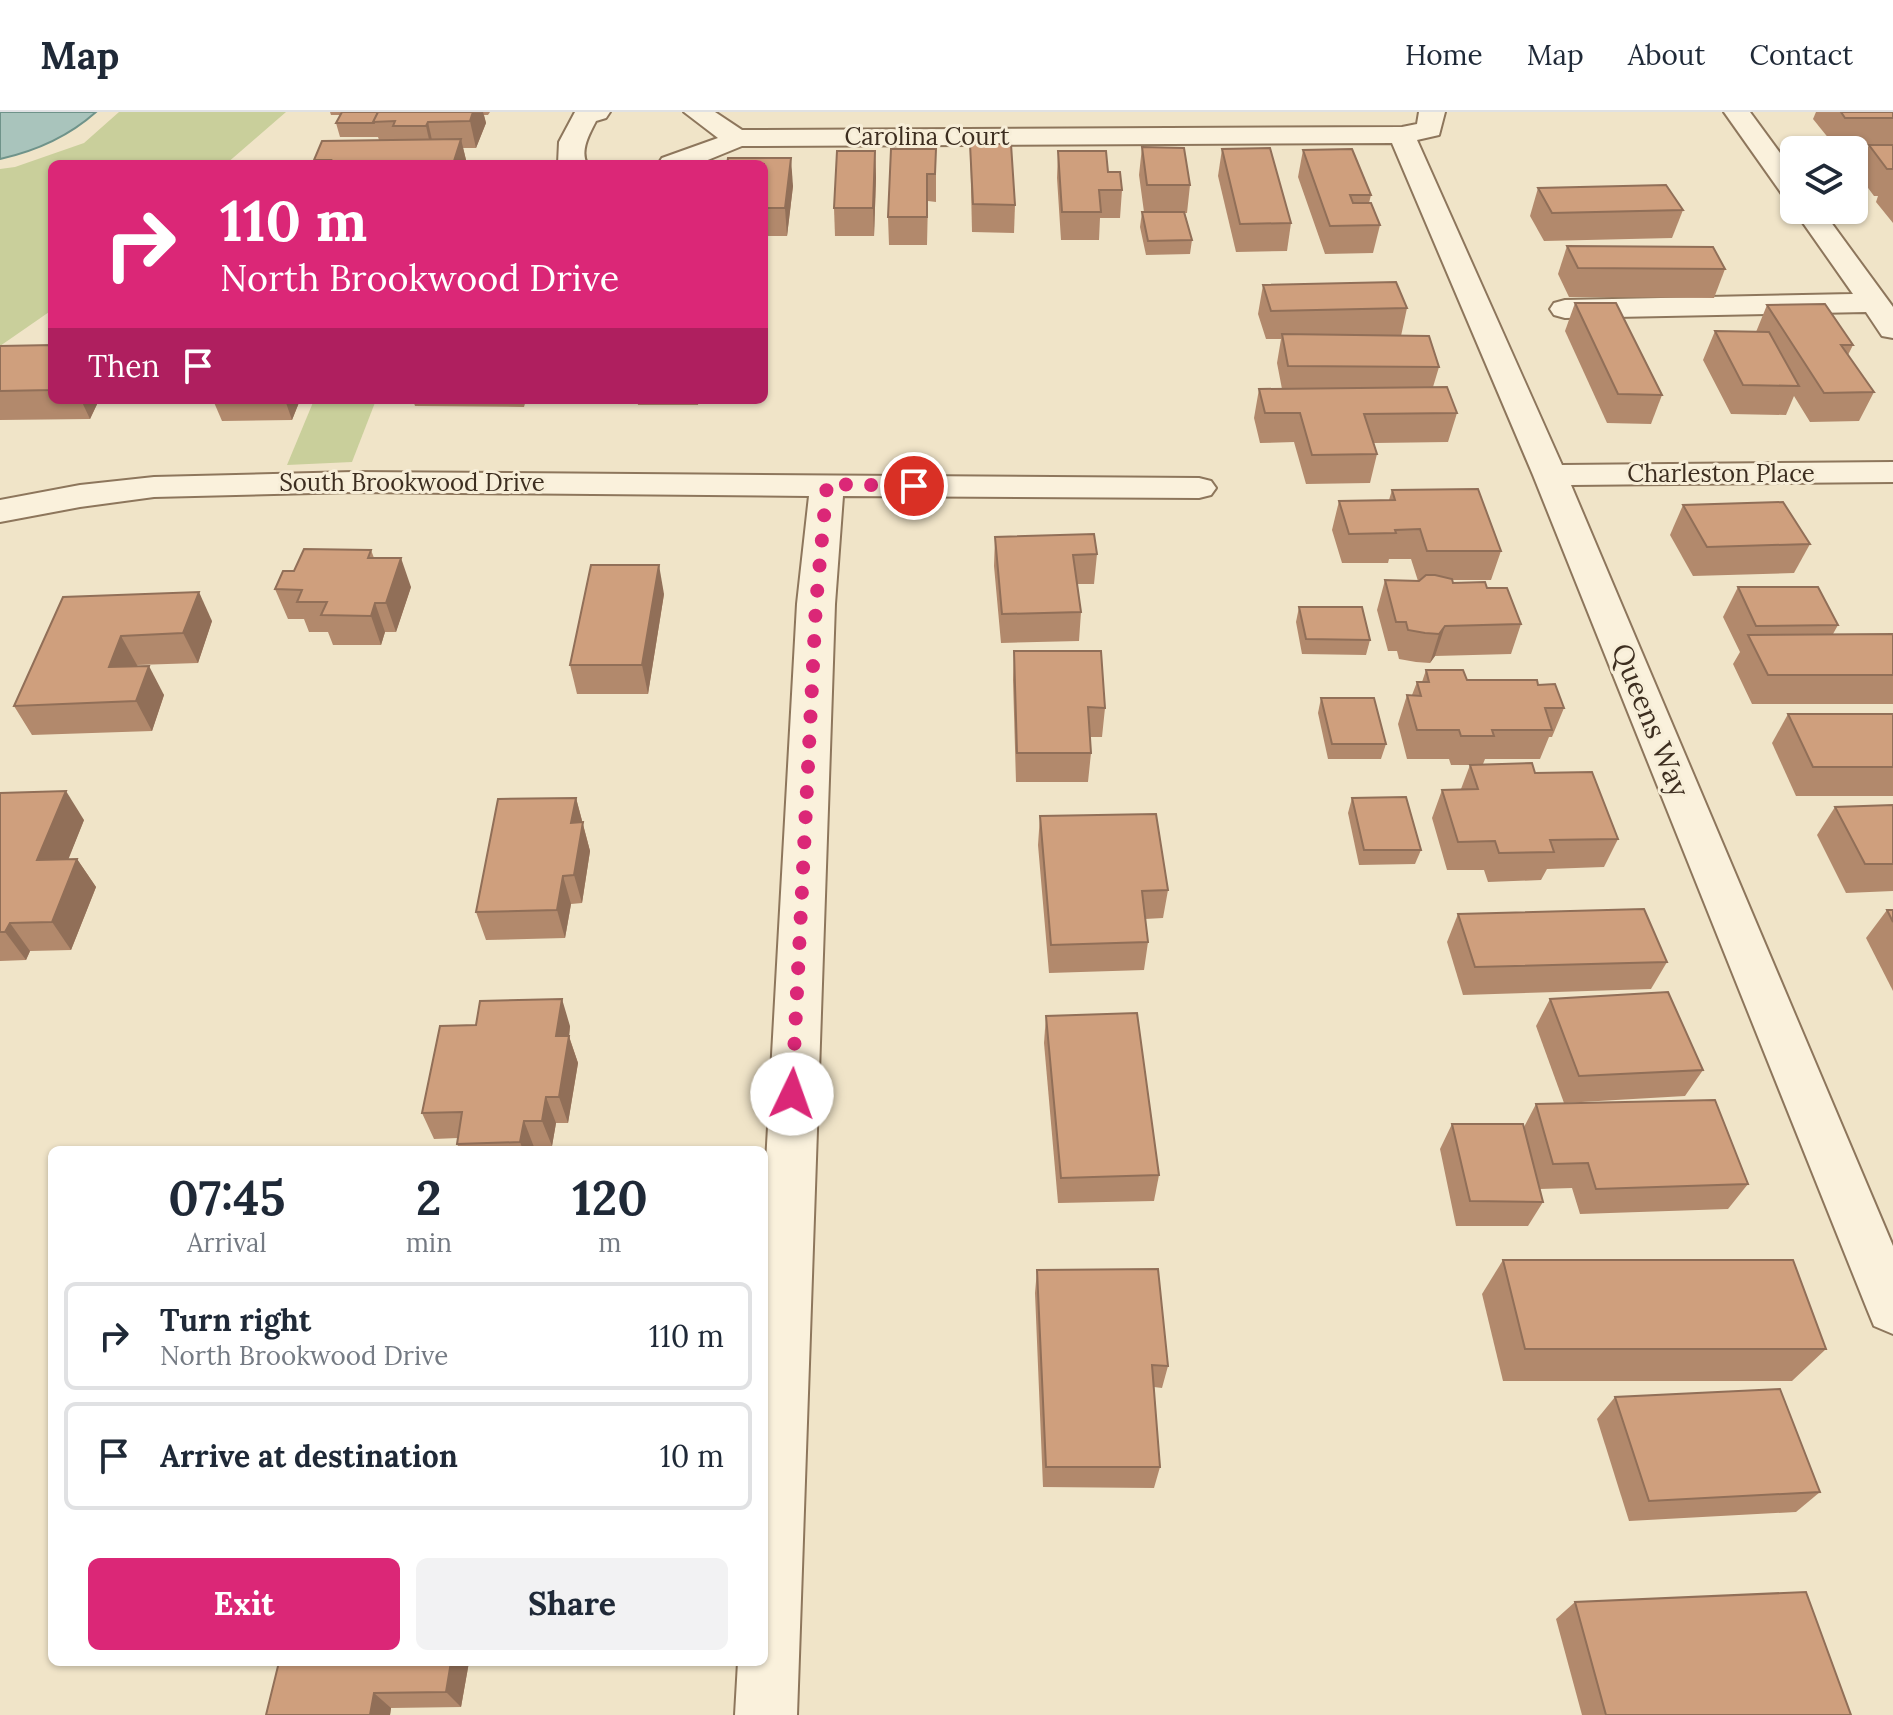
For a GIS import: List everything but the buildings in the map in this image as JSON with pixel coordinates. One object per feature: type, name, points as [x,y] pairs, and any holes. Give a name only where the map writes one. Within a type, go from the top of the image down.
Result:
[{"type":"street","points":[[570,160],[572,142],[585,116],[597,112]]},
{"type":"street","points":[[697,112],[736,138]]},
{"type":"street","points":[[1402,135],[1430,129],[1432,112]]},
{"type":"street","points":[[1737,112],[1780,172]]},
{"type":"street","name":"Carolina Court","points":[[684,160],[719,148],[736,138],[1116,124],[1402,135]]},
{"type":"street","name":"Queens Way","points":[[1402,135],[1550,475],[1893,1309]]},
{"type":"street","points":[[1818,224],[1893,329]]},
{"type":"street","points":[[1565,309],[1874,303]]},
{"type":"street","name":"Charleston Place","points":[[1550,475],[1893,472]]},
{"type":"street","name":"South Brookwood Drive","points":[[0,511],[80,496],[154,487],[353,482],[1199,488]]},
{"type":"street","points":[[766,1715],[812,683],[827,484]]},
{"type":"green space","points":[[119,112],[286,112],[231,160],[48,160],[48,313],[0,346],[0,169],[15,167],[84,143]]},
{"type":"green space","points":[[312,404],[374,404],[352,462],[287,465]]},
{"type":"water","points":[[0,112],[96,112],[51,142],[0,159]]},
{"type":"route","points":[[792,1094],[816,604],[827,484],[914,486]]}]
